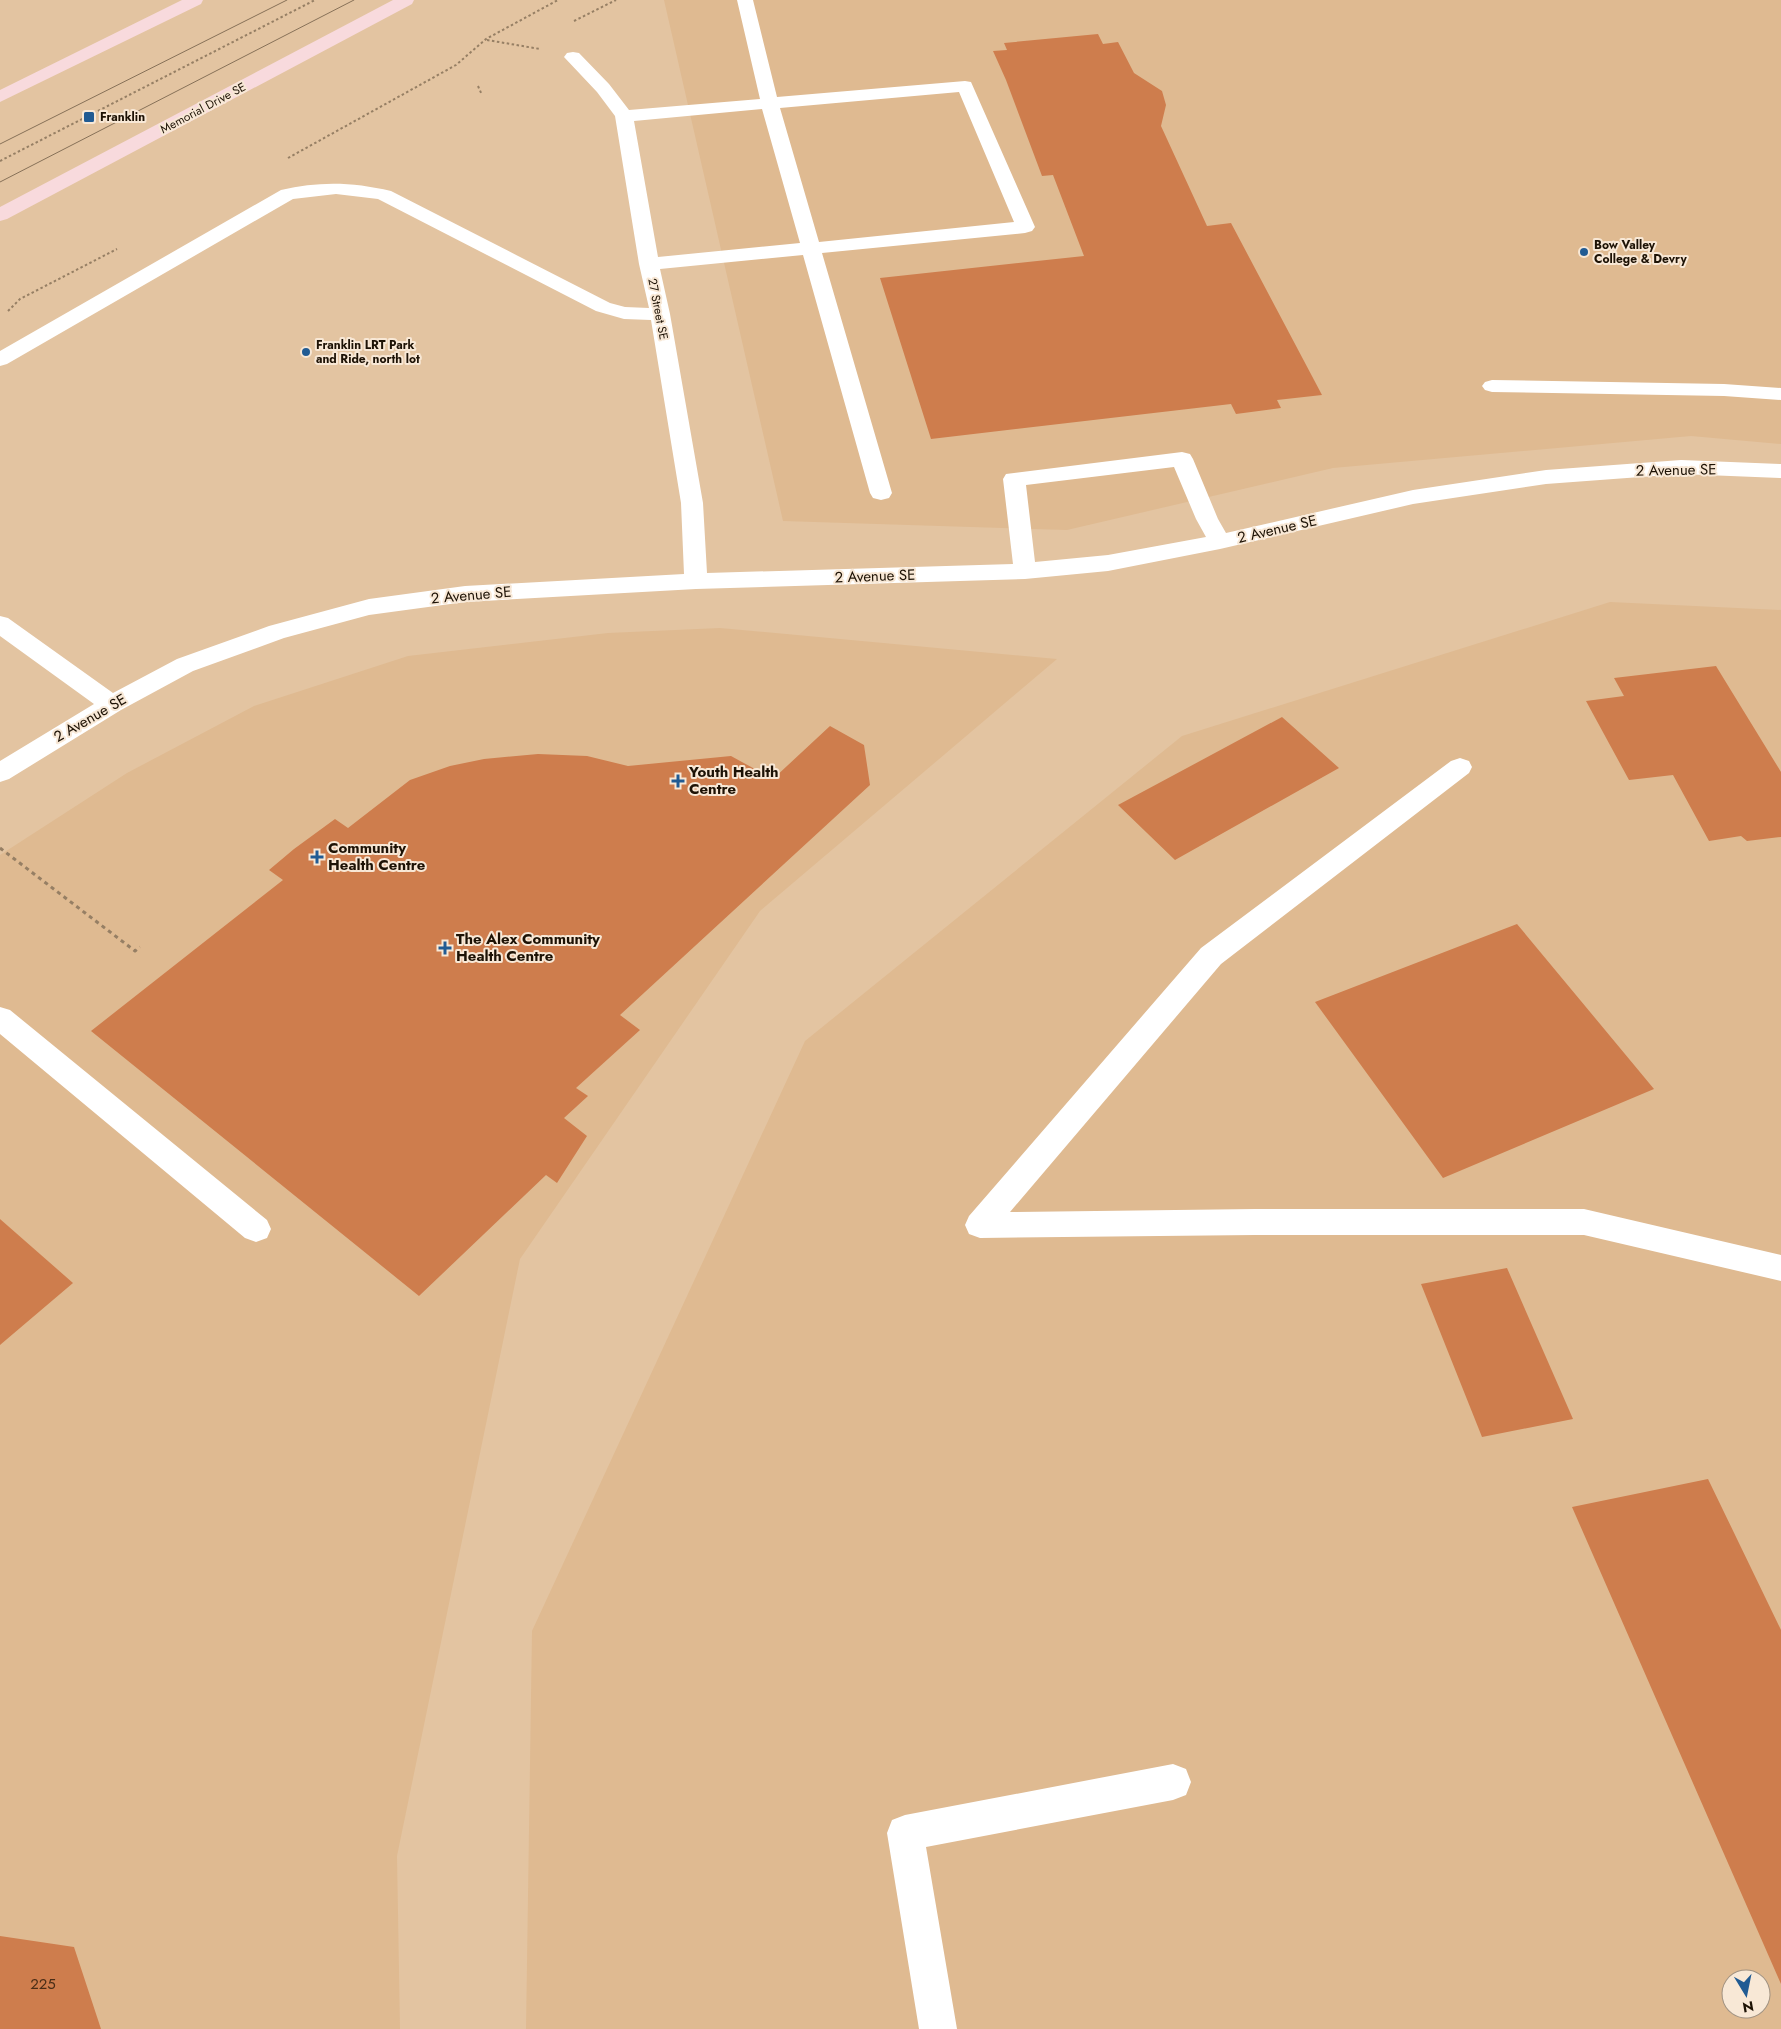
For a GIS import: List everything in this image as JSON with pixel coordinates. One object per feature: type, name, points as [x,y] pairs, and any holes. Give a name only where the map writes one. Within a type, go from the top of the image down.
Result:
[{"type":"main road","points":[[0,96],[195,0]]},
{"type":"main road","name":"Memorial Drive SE","points":[[0,215],[406,0]]},
{"type":"street","points":[[745,0],[770,104],[881,493]]},
{"type":"street","name":"27 Street SE","points":[[573,57],[603,88],[624,116],[692,504],[696,581]]},
{"type":"street","points":[[624,116],[964,86],[1025,226],[810,246],[649,264]]},
{"type":"street","points":[[0,360],[288,194],[324,188],[357,188],[384,195],[604,308],[624,313],[660,314]]},
{"type":"street","points":[[1492,386],[1724,390],[1780,394]]},
{"type":"street","points":[[1025,571],[1014,479],[1182,458],[1207,519],[1220,542]]},
{"type":"street","name":"2 Avenue SE","points":[[0,772],[112,704],[185,665],[277,632],[369,607],[465,594],[696,581],[1025,571],[1108,563],[1220,542],[1413,496],[1546,477],[1681,467],[1781,471]]},
{"type":"street","points":[[0,624],[112,704]]},
{"type":"street","points":[[1460,767],[1211,956],[980,1225],[1255,1222],[1584,1222],[1781,1268]]},
{"type":"street","points":[[0,1018],[256,1229]]},
{"type":"street","points":[[938,2029],[905,1833],[1173,1782]]},
{"type":"path","points":[[0,161],[315,0]]},
{"type":"path","points":[[498,32],[558,0]]},
{"type":"path","points":[[574,21],[616,0]]},
{"type":"path","points":[[486,40],[512,43]]},
{"type":"path","points":[[478,86],[482,95]]},
{"type":"path","points":[[0,848],[135,951],[140,947]]},
{"type":"shaded area","points":[[664,0],[1781,0],[1781,444],[1691,436],[1333,468],[1067,530],[783,521]]},
{"type":"shaded area","points":[[1610,602],[1781,610],[1781,2029],[526,2029],[532,1631],[805,1041],[1182,736]]},
{"type":"shaded area","points":[[720,628],[1057,659],[760,911],[520,1259],[397,1856],[400,2029],[0,2029],[0,855],[127,773],[254,706],[408,656],[608,633]]},
{"type":"building","points":[[1098,34],[1103,44],[1118,42],[1134,73],[1162,91],[1166,105],[1161,126],[1207,226],[1231,223],[1322,395],[1277,400],[1281,408],[1236,414],[1231,404],[931,439],[880,278],[1084,256],[1053,175],[1042,176],[1006,80],[993,51],[1007,50],[1004,43]]},
{"type":"building","points":[[1716,666],[1781,772],[1781,837],[1747,841],[1741,836],[1709,841],[1673,775],[1629,780],[1586,701],[1624,696],[1614,678]]},
{"type":"building","points":[[1282,717],[1339,768],[1175,860],[1118,805]]},
{"type":"building","name":"The Alex Community Health Centre","points":[[830,726],[864,745],[870,785],[620,1015],[640,1030],[576,1088],[588,1096],[564,1118],[587,1136],[557,1183],[546,1175],[419,1296],[91,1031],[283,880],[269,870],[294,849],[335,819],[348,828],[410,780],[450,766],[484,759],[538,754],[587,756],[628,766],[731,756],[773,779]]},
{"type":"building","points":[[1517,924],[1654,1089],[1443,1178],[1315,1002]]},
{"type":"building","points":[[0,1219],[73,1283],[0,1345]]},
{"type":"building","points":[[1507,1268],[1573,1419],[1482,1437],[1421,1284]]},
{"type":"building","points":[[1708,1479],[1781,1630],[1781,1984],[1572,1507]]},
{"type":"building","points":[[0,1936],[74,1947],[101,2029],[0,2029]]},
{"type":"tram line","points":[[0,144],[287,0]]},
{"type":"tram line","points":[[0,182],[354,0]]},
{"type":"place","name":"Franklin","points":[[89,117]]},
{"type":"place","name":"Bow Valley College & Devry","points":[[1584,252]]},
{"type":"place","name":"Franklin LRT Park and Ride, north lot","points":[[306,352]]},
{"type":"place","name":"Youth Health Centre","points":[[678,781]]},
{"type":"place","name":"Community Health Centre","points":[[317,857]]},
{"type":"place","name":"The Alex Community Health Centre","points":[[445,948]]}]
